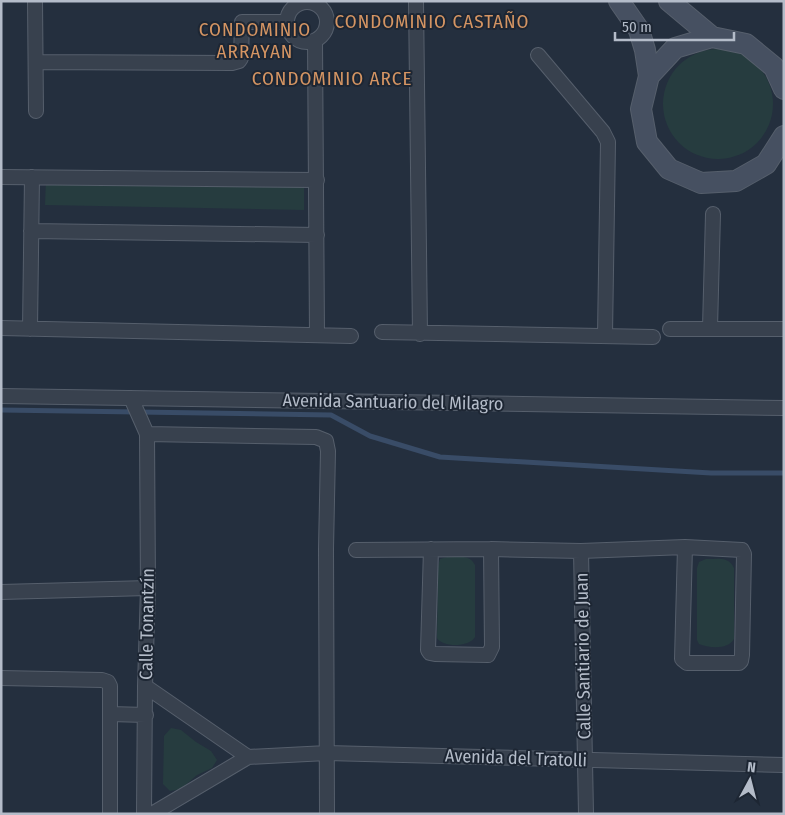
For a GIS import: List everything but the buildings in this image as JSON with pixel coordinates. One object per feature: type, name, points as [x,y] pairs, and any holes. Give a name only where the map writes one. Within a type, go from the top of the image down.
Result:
[{"type":"street","points":[[34,1],[36,111]]},
{"type":"street","points":[[416,1],[420,334]]},
{"type":"street","points":[[619,1],[639,30],[645,50],[649,76],[640,109],[648,142],[669,169],[701,183],[736,181],[775,161],[784,136]]},
{"type":"street","points":[[668,1],[712,37],[746,44],[774,67],[784,90]]},
{"type":"street","points":[[302,2],[324,4],[327,26],[323,35],[315,41],[308,43],[295,39],[287,28],[286,22],[291,9],[302,2]]},
{"type":"street","points":[[36,62],[232,63],[239,61],[241,58],[242,22],[286,22]]},
{"type":"street","points":[[649,76],[675,48],[712,37]]},
{"type":"street","points":[[315,41],[317,335]]},
{"type":"street","points":[[538,55],[603,132],[608,142],[605,335]]},
{"type":"street","points":[[1,177],[317,180]]},
{"type":"street","points":[[30,329],[32,178]]},
{"type":"street","points":[[710,328],[712,214]]},
{"type":"street","points":[[31,231],[317,235]]},
{"type":"street","points":[[1,328],[351,336]]},
{"type":"street","points":[[670,329],[784,329]]},
{"type":"street","points":[[382,332],[653,337]]},
{"type":"street","name":"Avenida Santuario del Milagro","points":[[1,396],[784,408]]},
{"type":"street","name":"Calle Tonantzín","points":[[132,398],[147,434],[148,588],[144,814]]},
{"type":"street","points":[[147,434],[316,436],[326,441],[328,451],[326,549],[327,814]]},
{"type":"street","name":"Calle Santiario de Juan","points":[[356,550],[491,549],[581,551],[685,547],[740,549],[744,552],[742,655],[739,663],[687,663],[682,659],[685,547]]},
{"type":"street","points":[[431,549],[428,650],[430,653],[435,654],[488,655],[492,647],[491,549]]},
{"type":"street","name":"Calle Santiario de Juan","points":[[581,551],[586,814]]},
{"type":"street","points":[[1,592],[148,588]]},
{"type":"street","points":[[1,678],[106,681],[110,684],[110,814]]},
{"type":"street","points":[[145,686],[248,757]]},
{"type":"street","points":[[110,714],[146,715]]},
{"type":"street","name":"Avenida del Tratolli","points":[[152,814],[248,757],[327,752],[784,765]]},
{"type":"green space","points":[[718,49],[739,53],[757,65],[769,83],[773,104],[769,125],[757,143],[739,155],[718,159],[697,155],[679,143],[667,125],[663,104],[667,83],[679,65],[697,53]]},
{"type":"green space","points":[[46,178],[304,183],[304,210],[45,205]]},
{"type":"green space","points":[[447,557],[467,558],[473,561],[475,565],[475,637],[468,643],[450,645],[437,638],[438,566],[440,559]]},
{"type":"green space","points":[[706,559],[726,560],[734,568],[734,639],[731,643],[723,646],[703,645],[699,644],[697,640],[697,568],[699,562]]},
{"type":"green space","points":[[171,728],[181,730],[211,751],[217,760],[212,768],[197,775],[181,789],[170,791],[163,784],[164,736]]},
{"type":"waterway","points":[[1,410],[331,415],[370,436],[440,457],[711,473],[784,473]]},
{"type":"district","name":"CONDOMINIO CASTAÑO","points":[[432,21]]},
{"type":"district","name":"CONDOMINIO ARRAYAN","points":[[255,40]]},
{"type":"district","name":"CONDOMINIO ARCE","points":[[332,78]]}]
